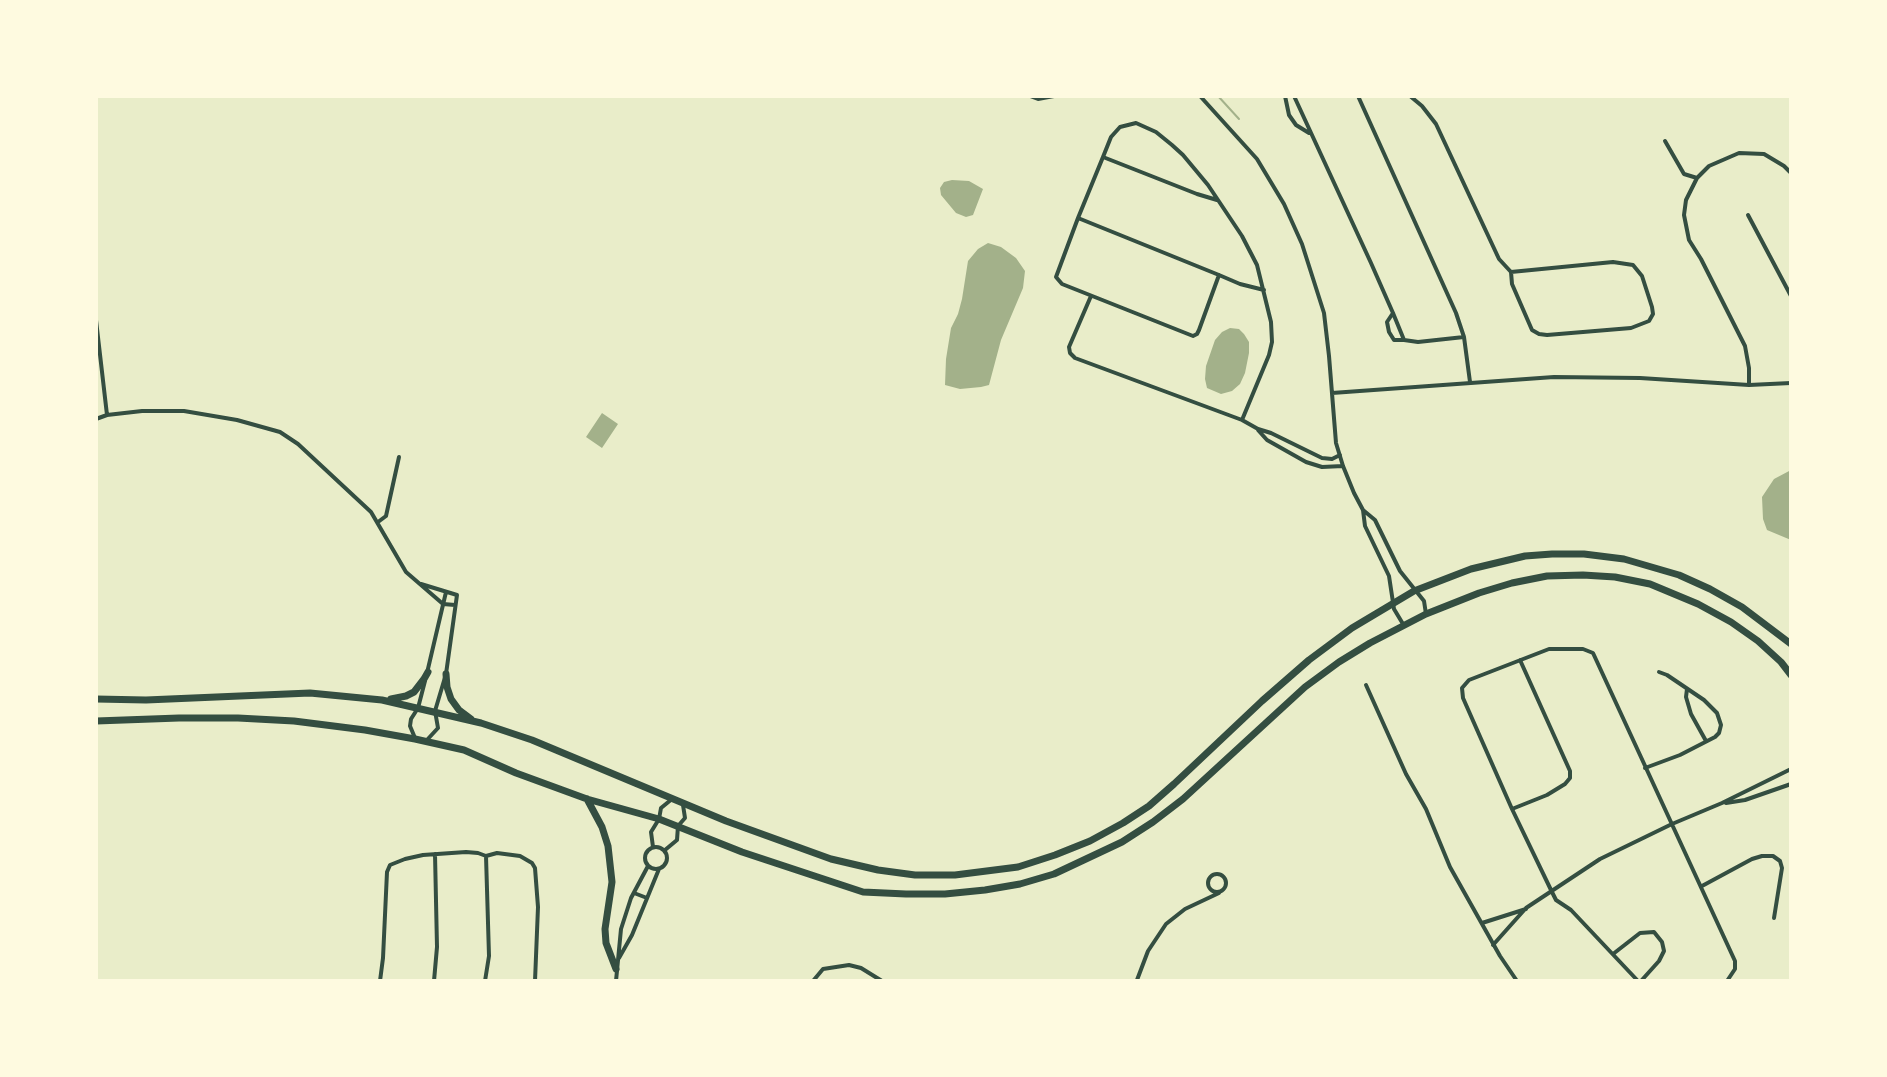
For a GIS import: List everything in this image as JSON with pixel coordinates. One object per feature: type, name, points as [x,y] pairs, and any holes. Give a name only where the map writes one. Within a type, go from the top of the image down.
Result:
[{"type":"main road","points":[[446,674],[451,699],[469,718],[543,744],[726,821],[831,859],[878,870],[915,875],[955,875],[1018,867],[1090,841],[1123,823],[1149,806],[1309,660],[1352,628],[1414,591],[1471,569],[1525,556],[1584,554],[1624,559],[1679,575],[1710,589],[1742,607],[1791,644]]},
{"type":"main road","points":[[96,721],[238,718],[294,721],[426,741],[464,750],[516,773],[587,799],[659,819],[742,852],[863,892],[945,894],[1020,884],[1054,874],[1122,842],[1153,822],[1219,767],[1305,687],[1339,662],[1426,614],[1512,583],[1547,576],[1583,575],[1616,577],[1650,584],[1698,604],[1731,622],[1758,641],[1781,662],[1791,675]]},
{"type":"main road","points":[[382,700],[398,699],[414,692],[428,672]]},
{"type":"main road","points":[[96,699],[146,700],[310,693],[382,700],[481,723]]},
{"type":"main road","points":[[587,799],[602,827],[608,846],[612,882],[605,929],[606,943],[616,969]]},
{"type":"street","points":[[1030,96],[1038,99],[1054,96]]},
{"type":"street","points":[[1200,96],[1257,159],[1284,204],[1302,244],[1324,313],[1336,443],[1343,466],[1364,510],[1365,526],[1389,576],[1396,614],[1404,625]]},
{"type":"street","points":[[1285,96],[1286,110],[1291,118],[1310,133]]},
{"type":"street","points":[[1294,96],[1404,340]]},
{"type":"street","points":[[1358,96],[1451,301],[1464,337],[1470,382]]},
{"type":"street","points":[[1410,96],[1422,106],[1436,124],[1498,259],[1511,272],[1512,285],[1532,330],[1539,334],[1631,328],[1644,324],[1653,314],[1642,276],[1637,268],[1628,263],[1613,262],[1511,272]]},
{"type":"street","points":[[1219,275],[1199,330],[1192,336],[1059,283],[1056,277],[1114,132],[1130,123],[1142,125],[1156,132],[1183,155],[1200,174],[1250,252],[1264,290],[1271,322],[1272,342],[1269,355],[1242,420]]},
{"type":"street","points":[[1665,141],[1684,174],[1697,178]]},
{"type":"street","points":[[1749,385],[1748,355],[1743,339],[1689,240],[1684,215],[1686,200],[1697,178],[1715,162],[1739,153],[1764,154],[1791,173]]},
{"type":"street","points":[[1103,157],[1217,200]]},
{"type":"street","points":[[1748,215],[1791,296]]},
{"type":"street","points":[[1078,218],[1219,275],[1264,290]]},
{"type":"street","points":[[1091,296],[1069,346],[1072,356],[1242,420],[1322,458],[1332,459],[1340,455]]},
{"type":"street","points":[[1393,313],[1387,322],[1394,340],[1418,342],[1464,337]]},
{"type":"street","points":[[96,320],[107,415]]},
{"type":"street","points":[[1332,393],[1470,382],[1593,377],[1749,385],[1791,383]]},
{"type":"street","points":[[96,419],[107,415],[142,411],[184,411],[237,420],[280,432],[298,444],[371,512],[406,572],[417,583],[443,604],[455,605]]},
{"type":"street","points":[[1257,429],[1267,440],[1306,462],[1322,467],[1343,466]]},
{"type":"street","points":[[1294,455],[1300,447]]},
{"type":"street","points":[[378,522],[386,516],[399,457]]},
{"type":"street","points":[[1364,510],[1375,520],[1400,571],[1424,601],[1426,614]]},
{"type":"street","points":[[417,583],[458,594],[446,674],[435,711],[438,728],[426,741]]},
{"type":"street","points":[[415,739],[410,726],[411,719],[418,708],[428,672],[446,592]]},
{"type":"street","points":[[1613,954],[1640,933],[1654,932],[1662,942],[1664,951],[1659,961],[1640,981],[1613,954],[1571,910],[1556,900],[1512,809],[1463,698],[1462,688],[1474,677],[1549,649],[1583,649],[1593,653],[1599,662],[1645,768],[1702,886],[1736,964],[1727,981]]},
{"type":"street","points":[[1512,809],[1547,795],[1565,784],[1570,778],[1568,763],[1520,660]]},
{"type":"street","points":[[1645,768],[1680,755],[1715,737],[1721,725],[1717,713],[1704,700],[1659,672]]},
{"type":"street","points":[[1366,686],[1406,774],[1426,808],[1450,867],[1517,981]]},
{"type":"street","points":[[1688,689],[1686,697],[1691,714],[1706,741]]},
{"type":"street","points":[[1494,945],[1526,908],[1600,859],[1791,769]]},
{"type":"street","points":[[1722,803],[1745,800],[1791,784]]},
{"type":"street","points":[[653,847],[651,832],[659,819],[661,808],[672,799]]},
{"type":"street","points":[[665,850],[677,840],[678,826],[685,818],[681,801]]},
{"type":"street","points":[[648,866],[644,857],[647,850],[653,847],[665,850]]},
{"type":"street","points":[[618,961],[632,935],[659,868],[667,861],[665,850]]},
{"type":"street","points":[[380,981],[386,882],[390,866],[405,859],[466,852],[486,856],[497,853],[520,855],[535,867],[538,907],[535,981]]},
{"type":"street","points":[[434,981],[437,947],[435,854]]},
{"type":"street","points":[[1702,886],[1762,855],[1773,856],[1780,861],[1782,868],[1774,918]]},
{"type":"street","points":[[485,981],[489,956],[486,856]]},
{"type":"street","points":[[616,981],[621,929],[634,893],[648,866]]},
{"type":"street","points":[[648,866],[659,868]]},
{"type":"street","points":[[1118,981],[1138,980],[1148,951],[1166,924],[1185,909],[1219,893],[1224,890],[1227,885],[1226,879],[1216,874],[1210,877],[1208,882],[1213,892],[1219,893]]},
{"type":"street","points":[[634,893],[647,898]]},
{"type":"street","points":[[1482,923],[1526,908]]},
{"type":"street","points":[[813,981],[823,969],[849,965],[861,968],[882,981]]},
{"type":"shaded area","points":[[969,181],[983,189],[973,215],[966,217],[956,213],[941,195],[940,188],[944,182]]},
{"type":"shaded area","points":[[988,243],[1001,247],[1016,258],[1025,271],[1023,288],[1001,340],[989,385],[960,389],[945,385],[951,328],[962,299],[968,261],[978,249]]},
{"type":"shaded area","points":[[1230,328],[1239,329],[1244,334],[1249,342],[1249,353],[1240,384],[1232,391],[1221,394],[1207,388],[1206,366],[1215,340],[1222,332]]},
{"type":"shaded area","points":[[602,413],[618,424],[602,448],[586,437]]},
{"type":"shaded area","points":[[1791,470],[1791,540],[1767,530],[1763,519],[1762,497],[1774,479]]},
{"type":"waterway","points":[[1218,96],[1239,119]]}]
